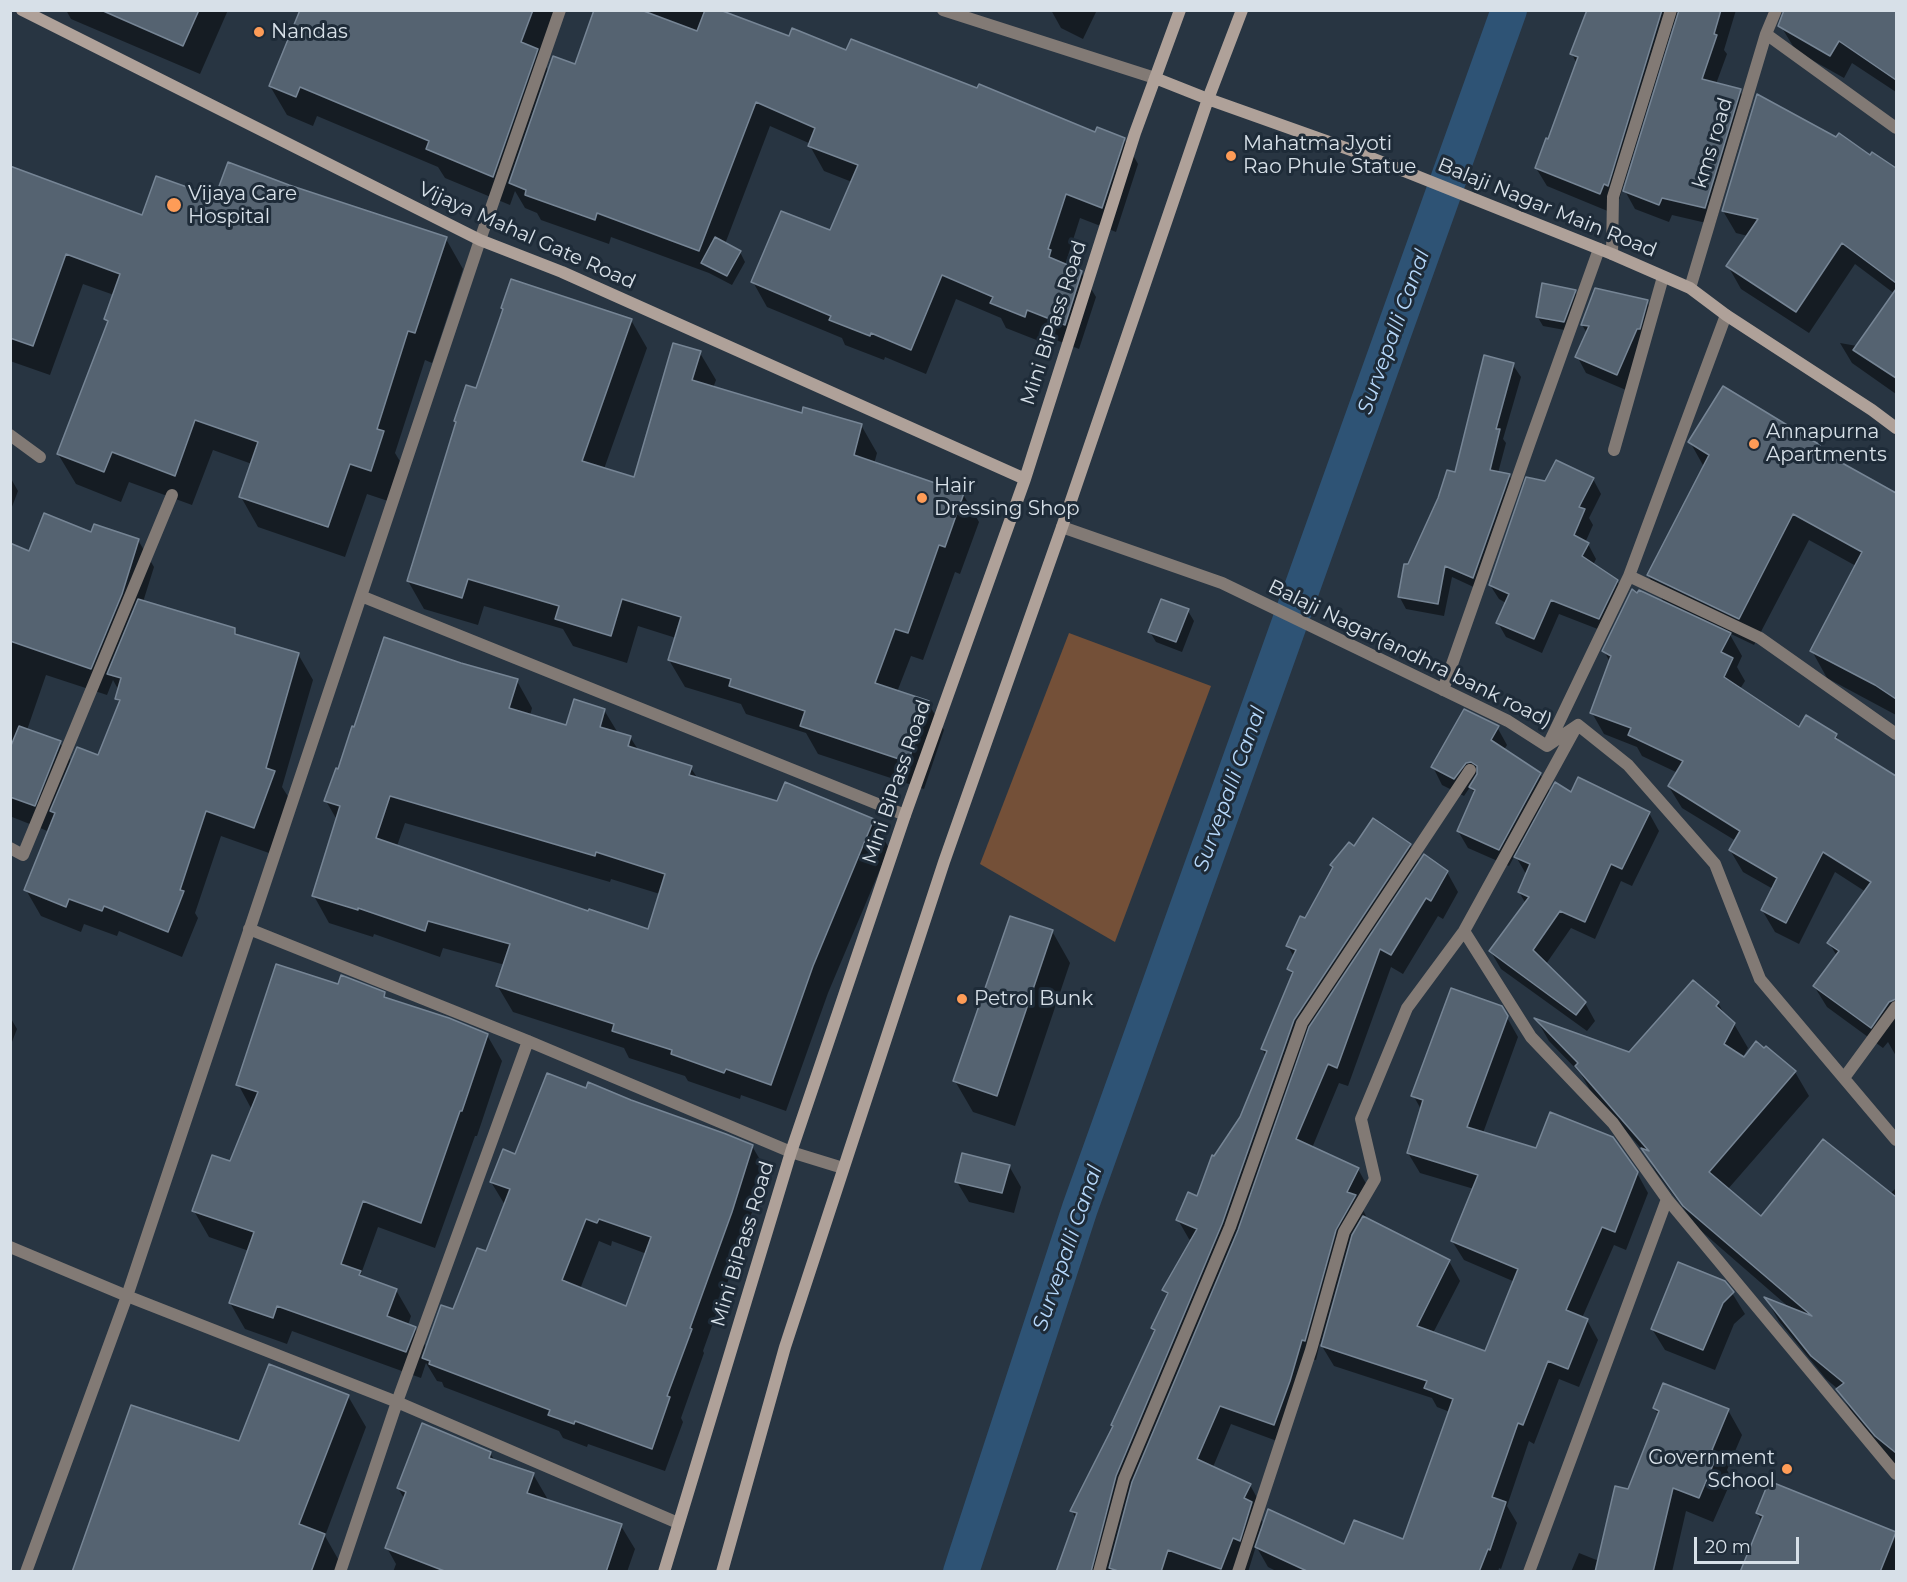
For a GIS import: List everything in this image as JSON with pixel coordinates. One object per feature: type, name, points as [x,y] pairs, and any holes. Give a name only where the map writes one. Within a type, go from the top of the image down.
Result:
[{"type":"main road","name":"Mini BiPass Road","points":[[664,1572],[791,1152],[905,815],[1025,479],[1135,133],[1180,10]]},
{"type":"main road","points":[[722,1572],[785,1347],[944,862],[1062,527],[1208,99],[1242,10]]},
{"type":"main road","name":"Vijaya Mahal Gate Road","points":[[29,12],[480,240],[562,272],[1025,479]]},
{"type":"main road","name":"Balaji Nagar Main Road","points":[[1155,78],[1354,151],[1612,254],[1690,288],[1726,315],[1896,428]]},
{"type":"street","points":[[26,1572],[127,1296],[480,240],[560,10]]},
{"type":"street","points":[[943,10],[1155,78]]},
{"type":"street","points":[[1612,254],[1613,197],[1671,10]]},
{"type":"street","name":"kms road","points":[[1690,288],[1766,34],[1776,10]]},
{"type":"street","points":[[1766,34],[1896,128]]},
{"type":"street","points":[[1443,690],[1599,249]]},
{"type":"street","points":[[1614,450],[1663,277]]},
{"type":"street","points":[[1547,746],[1629,576],[1726,315]]},
{"type":"street","points":[[10,435],[40,457]]},
{"type":"street","points":[[10,848],[23,855],[172,495]]},
{"type":"street","name":"Balaji Nagar(andhra bank road)","points":[[1062,527],[1222,583],[1508,721],[1547,746],[1578,725],[1628,765],[1714,864],[1760,979],[1896,1140]]},
{"type":"street","points":[[1629,576],[1760,638],[1896,734]]},
{"type":"street","points":[[361,596],[905,815]]},
{"type":"street","points":[[1238,1572],[1311,1350],[1344,1232],[1375,1179],[1361,1119],[1407,1008],[1464,931],[1578,725]]},
{"type":"street","points":[[1099,1572],[1124,1479],[1230,1227],[1302,1023],[1470,770]]},
{"type":"street","points":[[249,929],[528,1041],[791,1152],[843,1168]]},
{"type":"street","points":[[1464,931],[1531,1036],[1613,1123],[1667,1199],[1896,1474]]},
{"type":"street","points":[[1844,1078],[1896,1007]]},
{"type":"street","points":[[340,1572],[397,1402],[528,1041]]},
{"type":"street","points":[[1529,1572],[1667,1199]]},
{"type":"street","points":[[10,1247],[127,1296],[397,1402],[678,1523]]},
{"type":"shaded area","points":[[1069,633],[1211,686],[1115,942],[980,864]]},
{"type":"building","points":[[101,10],[199,10],[183,46]]},
{"type":"building","points":[[300,10],[533,10],[521,42],[538,49],[493,177],[426,149],[429,141],[300,87],[296,97],[269,86]]},
{"type":"building","points":[[594,10],[641,10],[697,31],[705,10],[720,10],[789,36],[792,28],[846,50],[851,39],[977,88],[979,84],[1095,132],[1097,127],[1125,138],[1102,208],[1066,194],[1048,249],[1051,250],[1049,257],[1082,271],[1065,325],[1027,310],[1025,317],[990,303],[993,297],[942,275],[911,350],[871,333],[870,336],[829,320],[831,316],[751,282],[781,211],[830,230],[858,165],[808,146],[815,128],[756,102],[699,251],[597,213],[595,220],[525,195],[526,190],[509,183],[553,56],[575,64]]},
{"type":"building","points":[[1587,10],[1662,10],[1608,186],[1604,184],[1600,194],[1535,168],[1578,57],[1570,54]]},
{"type":"building","points":[[1679,10],[1721,10],[1714,34],[1717,35],[1702,79],[1741,89],[1705,208],[1662,198],[1659,205],[1623,191]]},
{"type":"building","points":[[1784,10],[1896,10],[1896,80],[1839,41],[1830,56],[1778,26]]},
{"type":"building","points":[[1757,94],[1836,137],[1839,133],[1870,155],[1872,152],[1896,168],[1896,283],[1842,243],[1796,312],[1726,266],[1758,219],[1722,211]]},
{"type":"building","points":[[228,162],[289,185],[447,237],[415,333],[408,331],[377,429],[384,431],[371,471],[350,464],[328,527],[239,497],[258,442],[195,420],[175,476],[112,452],[104,472],[57,454],[108,321],[104,319],[120,274],[66,254],[33,346],[10,338],[10,166],[142,215],[156,176],[215,197]]},
{"type":"building","points":[[715,237],[741,251],[727,276],[701,263]]},
{"type":"building","points":[[511,279],[632,319],[582,461],[634,477],[673,343],[701,351],[692,380],[802,413],[803,407],[862,424],[854,455],[964,493],[945,547],[939,545],[908,633],[895,629],[875,683],[929,701],[908,762],[800,726],[805,711],[729,686],[731,679],[668,660],[681,617],[622,599],[611,636],[555,619],[559,606],[468,579],[462,598],[407,581],[466,385],[476,388]]},
{"type":"building","points":[[1542,283],[1576,290],[1564,322],[1536,317]]},
{"type":"building","points":[[1595,288],[1648,300],[1640,329],[1637,329],[1617,375],[1575,357],[1589,326],[1581,325]]},
{"type":"building","points":[[1896,289],[1896,378],[1853,350]]},
{"type":"building","points":[[1484,355],[1514,363],[1496,429],[1500,429],[1490,470],[1510,474],[1473,578],[1445,566],[1438,604],[1398,597],[1404,564],[1408,564],[1438,498],[1447,470],[1455,472]]},
{"type":"building","points":[[1723,386],[1820,445],[1817,449],[1896,493],[1896,699],[1875,685],[1810,651],[1862,552],[1793,514],[1739,619],[1647,575],[1709,455],[1688,442]]},
{"type":"building","points":[[1556,460],[1594,478],[1579,507],[1585,509],[1574,535],[1589,543],[1582,556],[1618,580],[1599,619],[1551,600],[1534,639],[1496,623],[1509,594],[1489,585],[1526,477],[1545,481]]},
{"type":"building","points":[[44,513],[91,532],[94,524],[139,539],[122,594],[91,669],[10,641],[10,543],[29,551]]},
{"type":"building","points":[[1632,589],[1637,593],[1639,590],[1731,633],[1721,652],[1733,658],[1724,677],[1799,727],[1806,715],[1837,734],[1835,738],[1896,776],[1896,999],[1889,1002],[1871,1028],[1813,986],[1839,951],[1827,943],[1871,882],[1823,852],[1786,923],[1761,910],[1777,878],[1729,850],[1740,831],[1668,786],[1683,761],[1628,735],[1631,728],[1590,713],[1611,656],[1602,651]]},
{"type":"building","points":[[138,599],[235,628],[235,634],[299,653],[266,768],[275,771],[254,828],[206,811],[180,890],[184,891],[168,932],[104,906],[102,911],[69,899],[66,907],[24,890],[55,813],[50,811],[77,747],[98,755],[120,700],[115,699],[121,678],[107,674]]},
{"type":"building","points":[[1161,599],[1189,609],[1176,642],[1148,632]]},
{"type":"building","points":[[384,637],[518,679],[509,708],[566,725],[574,699],[605,709],[600,727],[631,736],[628,746],[692,766],[689,775],[777,801],[785,782],[874,819],[813,966],[771,1085],[726,1069],[724,1073],[671,1054],[672,1050],[612,1031],[614,1024],[496,986],[510,944],[428,921],[425,931],[358,908],[358,910],[312,896],[340,806],[324,801],[336,768],[338,769],[352,726],[354,727]],"holes":[[[390,796],[595,856],[596,852],[665,874],[648,929],[589,909],[588,911],[376,838]]]},
{"type":"building","points":[[1464,709],[1499,726],[1491,740],[1541,773],[1499,850],[1457,831],[1475,790],[1469,787],[1477,774],[1477,766],[1471,762],[1466,763],[1454,779],[1431,767]]},
{"type":"building","points":[[19,726],[61,741],[35,806],[10,797],[10,748]]},
{"type":"building","points":[[1578,777],[1650,812],[1622,869],[1611,864],[1585,922],[1560,911],[1533,950],[1586,1002],[1576,1015],[1489,951],[1529,897],[1518,892],[1530,864],[1514,857],[1555,782],[1571,792]]},
{"type":"building","points":[[1373,818],[1411,844],[1294,1020],[1222,1224],[1116,1476],[1091,1572],[1056,1572],[1077,1513],[1070,1511],[1113,1426],[1111,1425],[1155,1330],[1151,1328],[1168,1293],[1162,1290],[1197,1229],[1176,1220],[1188,1192],[1197,1196],[1212,1155],[1214,1156],[1240,1117],[1267,1051],[1261,1049],[1293,972],[1287,969],[1296,950],[1286,946],[1300,916],[1305,918],[1333,867],[1330,865],[1349,842],[1354,846]]},
{"type":"building","points":[[1424,854],[1448,871],[1431,901],[1426,898],[1391,955],[1380,949],[1337,1068],[1328,1064],[1296,1139],[1359,1168],[1347,1192],[1356,1195],[1336,1230],[1305,1341],[1302,1340],[1274,1425],[1220,1406],[1197,1459],[1251,1484],[1244,1498],[1252,1502],[1240,1541],[1233,1538],[1221,1569],[1168,1550],[1161,1572],[1121,1572],[1109,1568],[1132,1482],[1238,1230],[1309,1027]]},
{"type":"building","points":[[1010,916],[1053,930],[997,1096],[953,1081]]},
{"type":"building","points":[[276,964],[338,984],[341,975],[385,992],[384,997],[449,1018],[488,1034],[421,1223],[363,1201],[341,1264],[361,1271],[359,1275],[397,1289],[387,1316],[416,1327],[406,1352],[277,1306],[273,1318],[229,1303],[254,1232],[192,1211],[212,1155],[230,1161],[258,1092],[236,1085]]},
{"type":"building","points":[[1693,980],[1719,1002],[1716,1006],[1735,1023],[1724,1044],[1744,1057],[1756,1041],[1764,1048],[1766,1046],[1796,1071],[1709,1172],[1761,1216],[1823,1139],[1896,1197],[1896,1453],[1875,1436],[1836,1389],[1844,1383],[1811,1356],[1764,1297],[1812,1316],[1683,1206],[1641,1148],[1649,1151],[1575,1066],[1578,1063],[1534,1018],[1629,1052]]},
{"type":"building","points":[[1451,988],[1502,1006],[1508,1016],[1467,1127],[1536,1148],[1550,1112],[1613,1137],[1638,1172],[1615,1232],[1602,1227],[1566,1310],[1588,1319],[1568,1369],[1548,1361],[1523,1425],[1518,1423],[1492,1497],[1506,1502],[1490,1550],[1488,1549],[1479,1572],[1309,1572],[1255,1547],[1268,1509],[1344,1544],[1354,1520],[1403,1539],[1453,1399],[1424,1388],[1427,1381],[1321,1346],[1352,1235],[1363,1216],[1450,1260],[1417,1326],[1485,1351],[1518,1269],[1451,1241],[1478,1175],[1407,1153],[1423,1100],[1411,1096]]},
{"type":"building","points":[[547,1073],[586,1088],[588,1082],[753,1145],[732,1212],[690,1328],[692,1329],[667,1396],[670,1397],[652,1449],[575,1421],[574,1424],[548,1415],[550,1410],[429,1364],[430,1361],[422,1358],[441,1305],[453,1309],[477,1248],[486,1251],[510,1189],[490,1182],[503,1149],[515,1154]],"holes":[[[586,1219],[597,1223],[599,1219],[651,1237],[626,1306],[562,1280]]]},
{"type":"building","points":[[962,1153],[1010,1165],[1002,1193],[955,1182]]},
{"type":"building","points":[[1678,1262],[1725,1281],[1734,1292],[1723,1303],[1703,1350],[1651,1329]]},
{"type":"building","points":[[269,1364],[349,1395],[299,1524],[325,1534],[311,1572],[72,1572],[131,1405],[239,1441]]},
{"type":"building","points":[[1663,1383],[1729,1409],[1712,1450],[1718,1453],[1699,1498],[1673,1488],[1653,1572],[1595,1572],[1615,1486],[1628,1489],[1659,1411],[1653,1408]]},
{"type":"building","points":[[422,1423],[491,1452],[489,1458],[534,1473],[527,1493],[622,1524],[606,1572],[447,1572],[385,1548],[406,1492],[397,1488]]},
{"type":"building","points":[[1769,1481],[1896,1532],[1880,1572],[1740,1572],[1763,1516],[1756,1513]]},
{"type":"waterway","name":"Survepalli Canal","points":[[961,1572],[1080,1208],[1509,10]]},
{"type":"place","name":"Nandas","points":[[259,32]]},
{"type":"place","name":"Mahatma Jyoti Rao Phule Statue","points":[[1231,156]]},
{"type":"place","name":"Vijaya Care Hospital","points":[[174,205]]},
{"type":"place","name":"Annapurna Apartments","points":[[1754,444]]},
{"type":"place","name":"Hair Dressing Shop","points":[[922,498]]},
{"type":"place","name":"Petrol Bunk","points":[[962,999]]},
{"type":"place","name":"Government School","points":[[1787,1469]]}]
